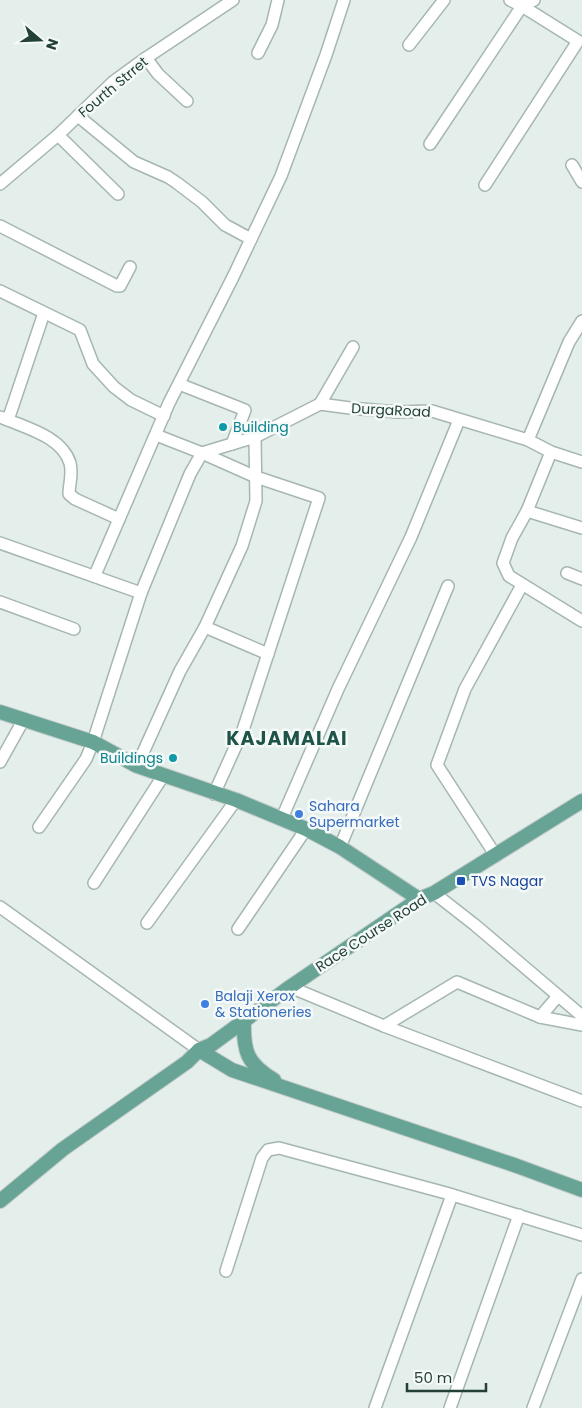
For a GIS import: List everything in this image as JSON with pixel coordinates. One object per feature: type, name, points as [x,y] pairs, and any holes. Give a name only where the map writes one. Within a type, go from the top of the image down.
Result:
[{"type":"main road","points":[[0,712],[93,742],[137,766],[282,818],[340,847],[419,899]]},
{"type":"main road","name":"Race Course Road","points":[[0,1201],[63,1149],[187,1062],[199,1050],[211,1045],[290,987],[419,899],[434,893],[496,856],[582,801]]},
{"type":"main road","points":[[244,1021],[243,1040],[248,1056],[264,1074],[287,1088]]},
{"type":"main road","points":[[199,1050],[232,1070],[517,1166],[582,1190]]},
{"type":"street","name":"Fourth Strret","points":[[0,184],[114,82],[146,58],[233,0]]},
{"type":"street","points":[[258,53],[272,25],[278,0]]},
{"type":"street","points":[[95,575],[164,416],[280,176],[326,55],[344,0]]},
{"type":"street","points":[[409,45],[444,0]]},
{"type":"street","points":[[485,185],[580,40],[510,0]]},
{"type":"street","points":[[430,144],[522,6],[534,0]]},
{"type":"street","points":[[146,58],[158,74],[187,101]]},
{"type":"street","points":[[78,116],[134,162],[168,177],[202,202],[225,225],[251,239]]},
{"type":"street","points":[[58,134],[118,194]]},
{"type":"street","points":[[572,164],[582,182]]},
{"type":"street","points":[[0,226],[117,286],[120,286],[130,267]]},
{"type":"street","points":[[0,290],[80,330],[93,364],[114,387],[131,400],[164,416]]},
{"type":"street","points":[[44,313],[4,418],[47,437],[61,448],[70,463],[72,478],[69,494],[75,499],[119,519]]},
{"type":"street","points":[[528,440],[570,342],[582,323]]},
{"type":"street","points":[[39,827],[86,760],[141,593],[190,474],[202,453],[255,437],[320,404],[353,347]]},
{"type":"street","points":[[179,384],[245,410],[232,444]]},
{"type":"street","name":"DurgaRoad","points":[[320,404],[397,412],[432,411],[528,440],[551,452],[582,462]]},
{"type":"street","points":[[282,818],[338,689],[411,537],[459,420]]},
{"type":"street","points":[[156,435],[256,477],[319,498],[243,730],[214,794]]},
{"type":"street","points":[[137,766],[180,671],[205,627],[242,546],[256,501],[255,437]]},
{"type":"street","points":[[551,452],[527,511],[512,538],[503,563],[509,576],[582,621]]},
{"type":"street","points":[[527,511],[582,528]]},
{"type":"street","points":[[0,543],[95,575],[141,593]]},
{"type":"street","points":[[567,574],[582,579]]},
{"type":"street","points":[[496,856],[437,765],[466,689],[522,585]]},
{"type":"street","points":[[340,847],[448,586]]},
{"type":"street","points":[[0,602],[74,629]]},
{"type":"street","points":[[205,627],[268,654]]},
{"type":"street","points":[[0,762],[24,719]]},
{"type":"street","points":[[94,883],[162,776]]},
{"type":"street","points":[[147,923],[236,800]]},
{"type":"street","points":[[238,929],[306,829]]},
{"type":"street","points":[[434,893],[475,925],[582,1016]]},
{"type":"street","points":[[0,907],[199,1050]]},
{"type":"street","points":[[384,1026],[456,982],[540,1017],[582,1025]]},
{"type":"street","points":[[290,987],[384,1026],[582,1101]]},
{"type":"street","points":[[540,1017],[558,996]]},
{"type":"street","points":[[226,1271],[262,1158],[268,1150],[279,1148],[452,1195],[582,1235]]},
{"type":"street","points":[[376,1408],[452,1195]]},
{"type":"street","points":[[450,1408],[518,1216]]},
{"type":"street","points":[[533,1408],[582,1279]]},
{"type":"place","name":"Building","points":[[223,427]]},
{"type":"place","name":"Buildings","points":[[173,758]]},
{"type":"place","name":"Sahara Supermarket","points":[[299,814]]},
{"type":"place","name":"TVS Nagar","points":[[461,881]]},
{"type":"place","name":"Balaji Xerox & Stationeries","points":[[205,1004]]},
{"type":"district","name":"KAJAMALAI","points":[[287,738]]}]
